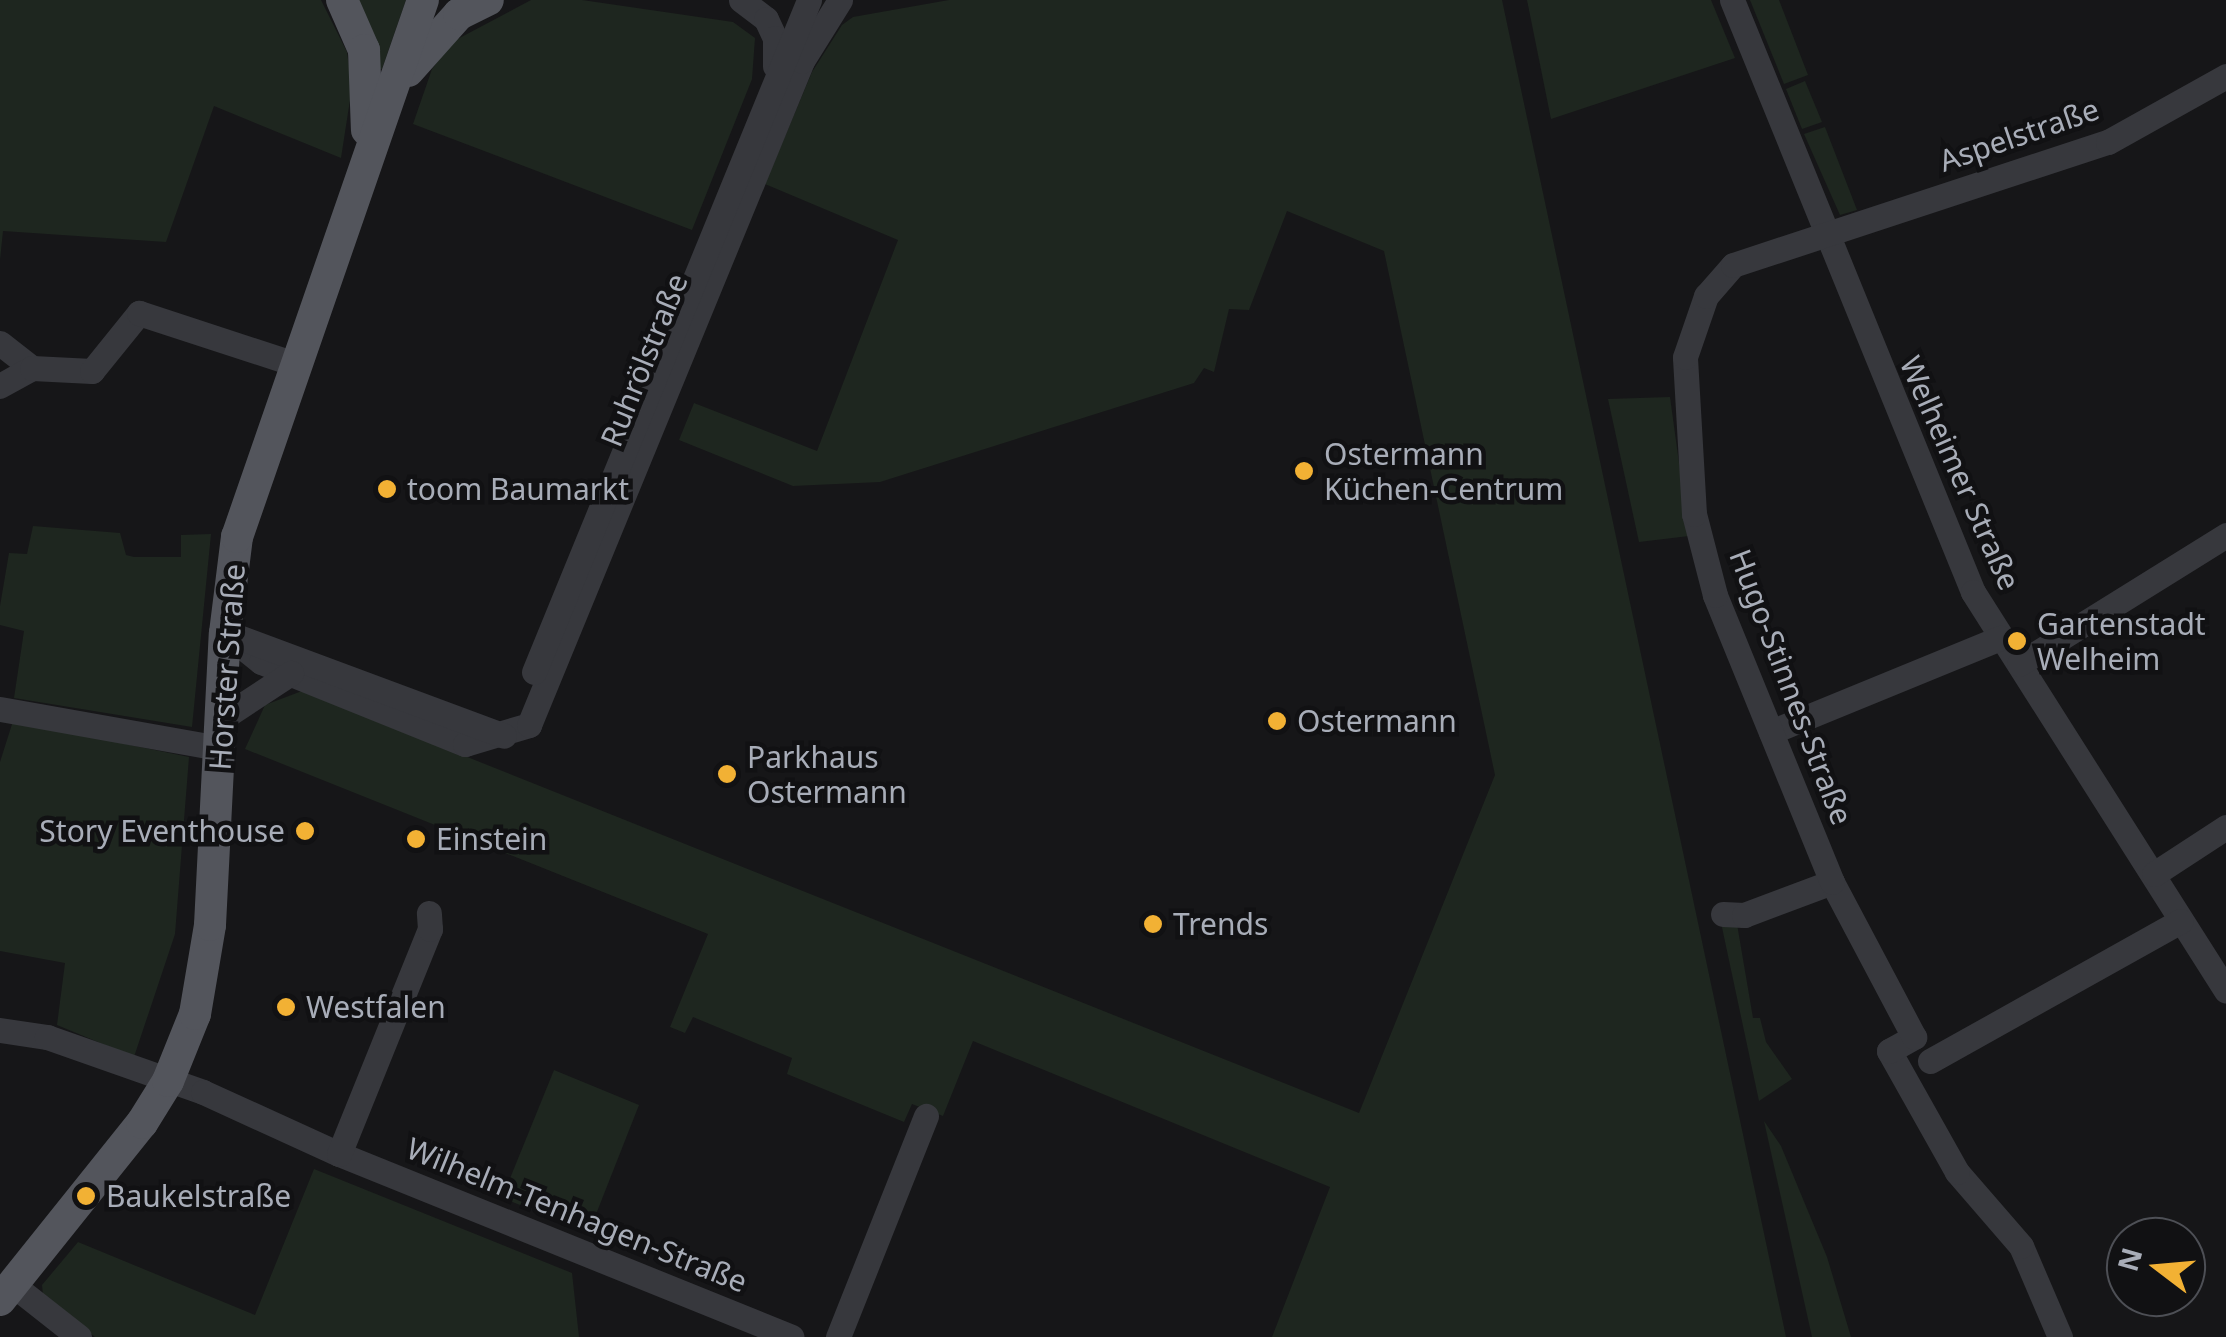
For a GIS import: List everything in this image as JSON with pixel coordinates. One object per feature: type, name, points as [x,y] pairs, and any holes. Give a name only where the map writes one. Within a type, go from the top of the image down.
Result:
[{"type":"main road","points":[[342,0],[364,50],[364,173]]},
{"type":"main road","name":"Horster Straße","points":[[6,1293],[168,1081],[205,970],[225,633],[237,537],[423,0]]},
{"type":"main road","points":[[392,90],[459,14],[488,0]]},
{"type":"street","points":[[741,0],[766,19],[776,38],[776,76]]},
{"type":"street","name":"Ruhrölstraße","points":[[504,736],[809,0]]},
{"type":"street","name":"Ruhrölstraße","points":[[504,736],[529,725],[802,62],[840,0]]},
{"type":"street","name":"Welheimer Straße","points":[[1732,0],[1950,542],[2000,638],[2226,990]]},
{"type":"street","name":"Aspelstraße","points":[[1824,235],[2108,142],[2226,76]]},
{"type":"street","name":"Hugo-Stinnes-Straße","points":[[1824,235],[1746,259],[1722,274],[1698,311],[1685,357],[1698,531],[1715,596],[1832,882],[1930,1062]]},
{"type":"street","points":[[0,386],[32,368],[92,370],[139,313],[298,365]]},
{"type":"street","points":[[0,342],[32,368]]},
{"type":"street","points":[[2018,664],[2226,535]]},
{"type":"street","points":[[225,633],[504,736]]},
{"type":"street","points":[[225,633],[262,662],[465,744],[504,736]]},
{"type":"street","points":[[1770,732],[2000,638]]},
{"type":"street","points":[[0,709],[221,734],[291,673]]},
{"type":"street","points":[[2154,874],[2226,828]]},
{"type":"street","points":[[1723,914],[1744,915],[1832,882]]},
{"type":"street","points":[[339,1154],[430,930],[430,913]]},
{"type":"street","points":[[1905,1078],[2182,921]]},
{"type":"street","name":"Wilhelm-Tenhagen-Straße","points":[[0,1030],[47,1037],[168,1081],[791,1337]]},
{"type":"street","points":[[1914,1037],[1889,1051],[1957,1172],[2021,1246],[2060,1337]]},
{"type":"street","points":[[838,1337],[926,1116]]},
{"type":"street","points":[[6,1293],[80,1337]]},
{"type":"shaded area","points":[[0,0],[321,0],[347,52],[352,87],[341,158],[214,106],[166,242],[3,231],[0,260]]},
{"type":"shaded area","points":[[353,0],[406,0],[382,69],[376,69]]},
{"type":"shaded area","points":[[531,0],[582,0],[733,22],[755,38],[752,79],[692,230],[413,124],[432,69],[452,42]]},
{"type":"shaded area","points":[[949,0],[1502,0],[1786,1337],[1272,1337],[1330,1187],[973,1041],[943,1116],[912,1104],[904,1122],[787,1074],[792,1058],[693,1017],[685,1033],[670,1027],[708,934],[245,749],[265,705],[302,691],[1359,1113],[1495,775],[1384,251],[1287,211],[1249,310],[1229,309],[1214,372],[1204,368],[1194,383],[880,482],[793,486],[679,440],[694,403],[817,451],[898,240],[765,184],[812,72],[842,25],[853,17]]},
{"type":"shaded area","points":[[1527,0],[1711,0],[1735,58],[1551,119]]},
{"type":"shaded area","points":[[1750,0],[1779,0],[1808,75],[1784,84]]},
{"type":"shaded area","points":[[1805,81],[1822,122],[1802,129],[1786,89]]},
{"type":"shaded area","points":[[1825,127],[1857,210],[1840,215],[1804,134]]},
{"type":"shaded area","points":[[1670,397],[1689,536],[1639,542],[1608,399]]},
{"type":"shaded area","points":[[33,526],[120,533],[126,555],[134,557],[181,557],[181,535],[211,534],[192,727],[14,698],[24,631],[0,625],[0,606],[9,553],[27,554]]},
{"type":"shaded area","points":[[13,721],[189,757],[175,934],[134,1057],[57,1025],[65,963],[0,951],[0,762]]},
{"type":"shaded area","points":[[1720,918],[1737,924],[1753,1018],[1760,1018],[1766,1042],[1792,1079],[1759,1101]]},
{"type":"shaded area","points":[[554,1070],[639,1105],[589,1232],[502,1198]]},
{"type":"shaded area","points":[[1764,1121],[1781,1146],[1827,1257],[1851,1337],[1812,1337]]},
{"type":"shaded area","points":[[314,1169],[572,1273],[579,1337],[95,1337],[43,1295],[42,1285],[78,1242],[255,1315]]},
{"type":"place","name":"Ostermann Küchen-Centrum","points":[[1304,471]]},
{"type":"place","name":"toom Baumarkt","points":[[387,489]]},
{"type":"place","name":"Gartenstadt Welheim","points":[[2017,641]]},
{"type":"place","name":"Ostermann","points":[[1277,721]]},
{"type":"place","name":"Parkhaus Ostermann","points":[[727,774]]},
{"type":"place","name":"Story Eventhouse","points":[[305,831]]},
{"type":"place","name":"Einstein","points":[[416,839]]},
{"type":"place","name":"Trends","points":[[1153,924]]},
{"type":"place","name":"Westfalen","points":[[286,1007]]},
{"type":"place","name":"Baukelstraße","points":[[86,1196]]}]
